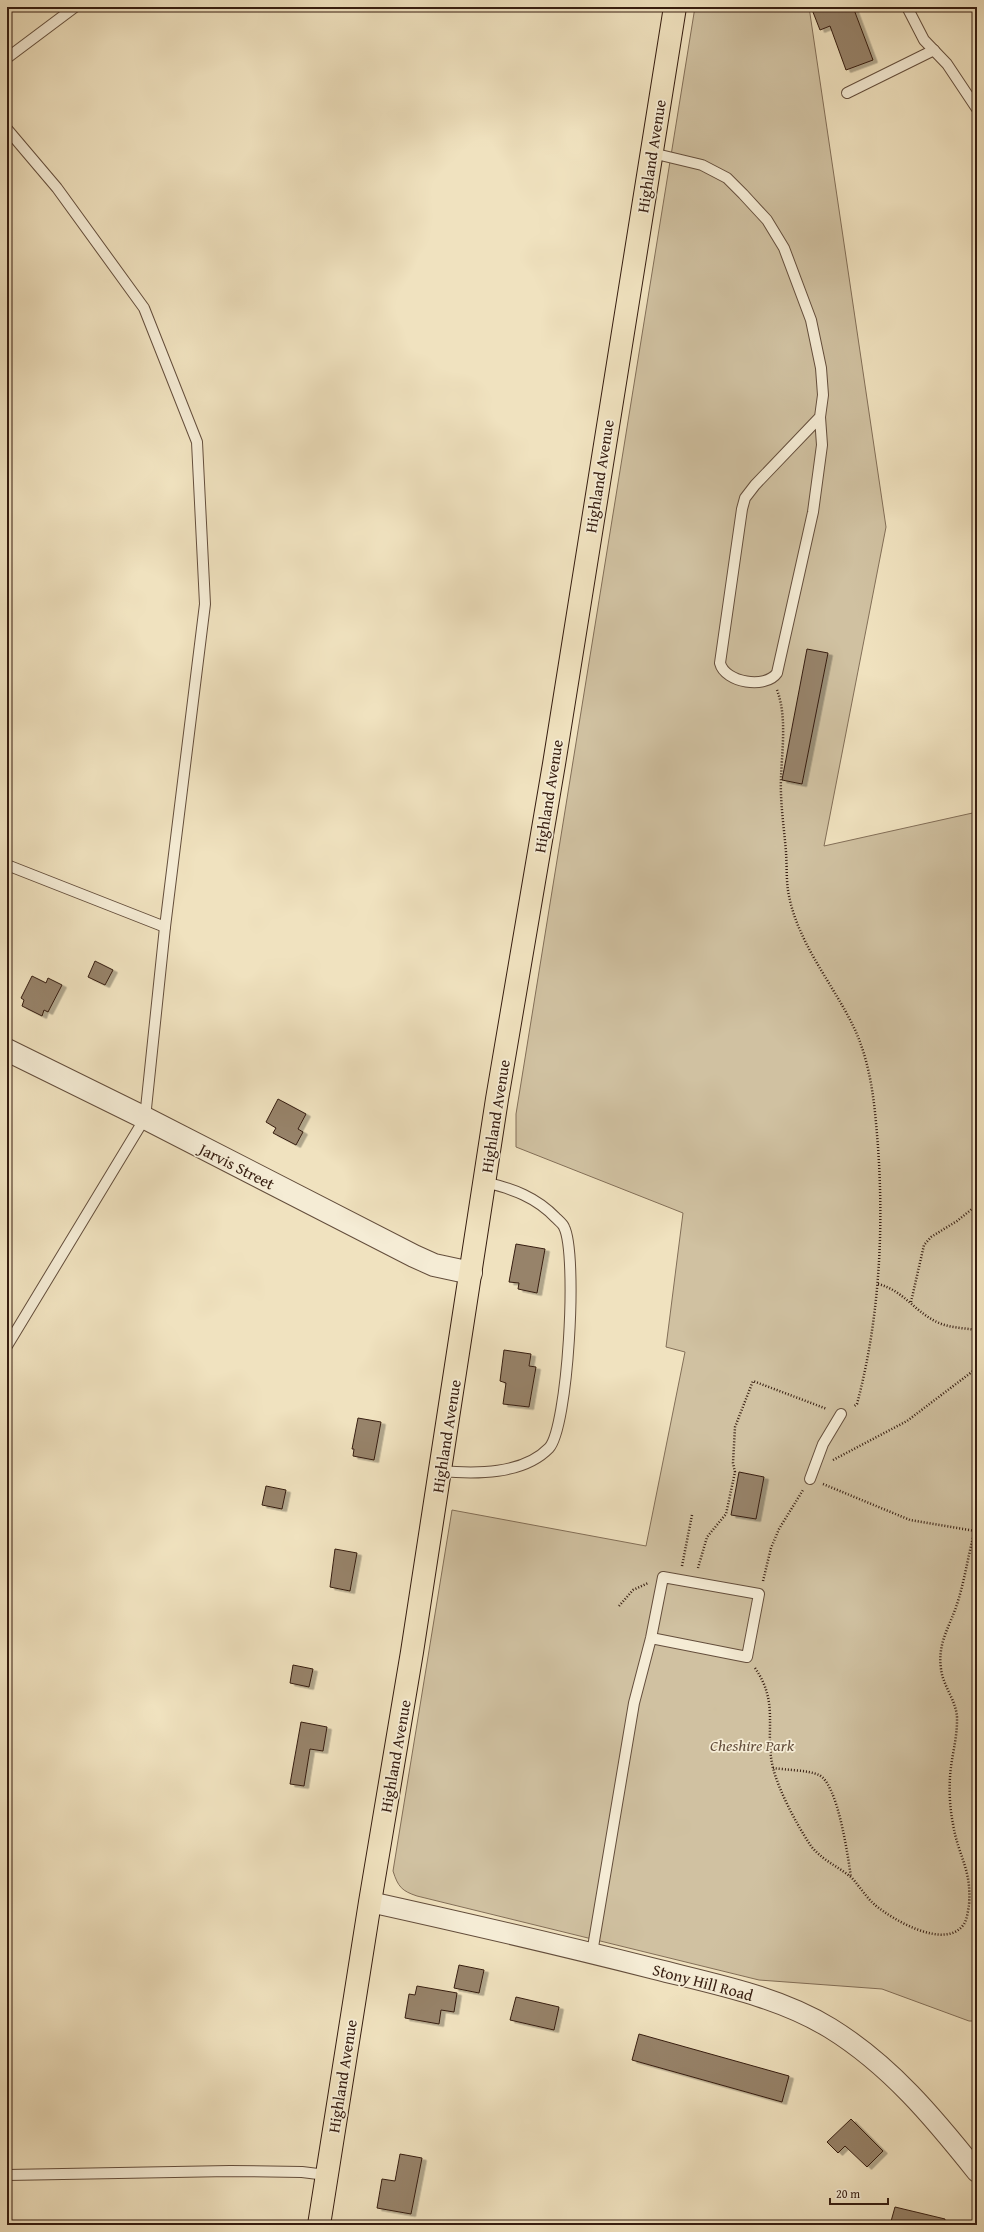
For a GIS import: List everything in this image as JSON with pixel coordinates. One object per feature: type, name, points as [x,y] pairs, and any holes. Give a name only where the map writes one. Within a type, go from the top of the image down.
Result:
[{"type":"highway","name":"Highland Avenue","points":[[319,2225],[370,1902],[412,1652],[485,1182],[675,7]]},
{"type":"street","name":"Jarvis Street","points":[[7,1050],[145,1118],[414,1256],[434,1265],[471,1273]]},
{"type":"street","name":"Stony Hill Road","points":[[370,1902],[592,1954],[749,1994],[806,2015],[830,2028],[857,2046],[910,2091],[977,2172]]},
{"type":"lane","points":[[7,58],[75,7]]},
{"type":"lane","points":[[907,7],[924,40],[947,64],[977,109]]},
{"type":"lane","points":[[847,93],[934,50]]},
{"type":"lane","points":[[7,129],[57,188],[144,308],[197,442],[205,604],[165,927],[145,1118],[7,1346]]},
{"type":"lane","points":[[652,153],[702,165],[727,178],[767,220],[784,248],[811,320],[821,368],[823,395],[820,418],[822,445],[813,512],[777,674],[773,680],[766,682],[752,682],[728,676],[722,670],[720,663],[742,509],[746,498],[755,486],[820,418]]},
{"type":"lane","points":[[7,865],[165,927]]},
{"type":"lane","points":[[440,1471],[461,1473],[491,1471],[522,1465],[538,1458],[551,1447],[557,1429],[568,1362],[571,1304],[570,1259],[564,1227],[544,1205],[507,1188],[485,1182]]},
{"type":"lane","points":[[810,1479],[816,1459],[841,1414]]},
{"type":"lane","points":[[592,1954],[634,1703],[652,1638],[663,1577],[760,1594],[747,1657],[652,1638]]},
{"type":"lane","points":[[7,2175],[230,2171],[302,2172],[326,2175]]},
{"type":"path","points":[[695,1583],[702,1550],[707,1537],[726,1514],[735,1472],[733,1463],[735,1427],[753,1382],[841,1414],[857,1404],[868,1364],[878,1284],[881,1187],[875,1100],[868,1068],[855,1032],[816,962],[795,916],[789,895],[781,781],[782,703],[773,680]]},
{"type":"path","points":[[911,1302],[924,1245],[931,1237],[957,1221],[977,1205]]},
{"type":"path","points":[[878,1284],[897,1291],[936,1322],[948,1326],[977,1330]]},
{"type":"path","points":[[760,1594],[771,1548],[779,1529],[810,1479],[840,1455],[907,1421],[977,1368]]},
{"type":"path","points":[[810,1479],[910,1520],[975,1531]]},
{"type":"path","points":[[679,1580],[692,1515]]},
{"type":"path","points":[[747,1657],[767,1688],[770,1706],[773,1768],[784,1794],[809,1843],[816,1852],[851,1878],[874,1904],[891,1917],[928,1933],[945,1935],[957,1931],[965,1924],[968,1913],[970,1879],[953,1825],[950,1776],[958,1720],[954,1704],[945,1685],[940,1669],[940,1653],[942,1638],[952,1620],[958,1601],[977,1523]]},
{"type":"path","points":[[619,1606],[633,1590],[643,1584],[662,1583]]},
{"type":"path","points":[[773,1768],[818,1774],[824,1778],[838,1810],[851,1878]]},
{"type":"green space","name":"Cheshire Park","points":[[695,7],[809,7],[886,527],[824,846],[977,812],[977,2021],[969,2021],[882,1989],[759,1980],[417,1896],[401,1888],[393,1871],[452,1510],[646,1546],[685,1352],[666,1347],[683,1213],[516,1147],[516,1114]]},
{"type":"building","points":[[811,7],[853,7],[873,60],[846,70],[830,26],[820,30]]},
{"type":"building","points":[[807,649],[828,653],[802,784],[782,780]]},
{"type":"building","points":[[95,961],[113,970],[105,985],[88,977]]},
{"type":"building","points":[[32,976],[46,983],[48,978],[62,985],[48,1012],[44,1010],[42,1016],[22,1006],[24,1000],[21,998]]},
{"type":"building","points":[[278,1099],[306,1114],[298,1129],[303,1132],[296,1145],[273,1133],[276,1128],[266,1122]]},
{"type":"building","points":[[516,1244],[545,1249],[537,1293],[518,1289],[519,1283],[509,1282]]},
{"type":"building","points":[[504,1350],[531,1354],[529,1366],[536,1367],[529,1407],[503,1404],[506,1383],[500,1381]]},
{"type":"building","points":[[358,1418],[381,1422],[374,1460],[353,1456],[354,1449],[352,1449]]},
{"type":"building","points":[[739,1472],[764,1477],[756,1519],[731,1515]]},
{"type":"building","points":[[266,1486],[286,1490],[282,1509],[262,1505]]},
{"type":"building","points":[[335,1549],[357,1553],[350,1591],[330,1587]]},
{"type":"building","points":[[293,1665],[313,1669],[309,1687],[290,1683]]},
{"type":"building","points":[[301,1722],[327,1727],[323,1751],[310,1749],[304,1786],[290,1784]]},
{"type":"building","points":[[459,1965],[484,1970],[479,1993],[454,1988]]},
{"type":"building","points":[[417,1986],[457,1993],[454,2012],[441,2010],[439,2024],[405,2018],[409,1994],[415,1995]]},
{"type":"building","points":[[516,1997],[559,2007],[554,2030],[510,2020]]},
{"type":"building","points":[[639,2034],[789,2076],[782,2102],[632,2060]]},
{"type":"building","points":[[851,2119],[883,2151],[867,2167],[845,2146],[838,2153],[827,2142]]},
{"type":"building","points":[[400,2154],[422,2158],[411,2214],[377,2208],[382,2179],[395,2181]]},
{"type":"building","points":[[895,2207],[945,2219],[944,2225],[890,2225]]}]
